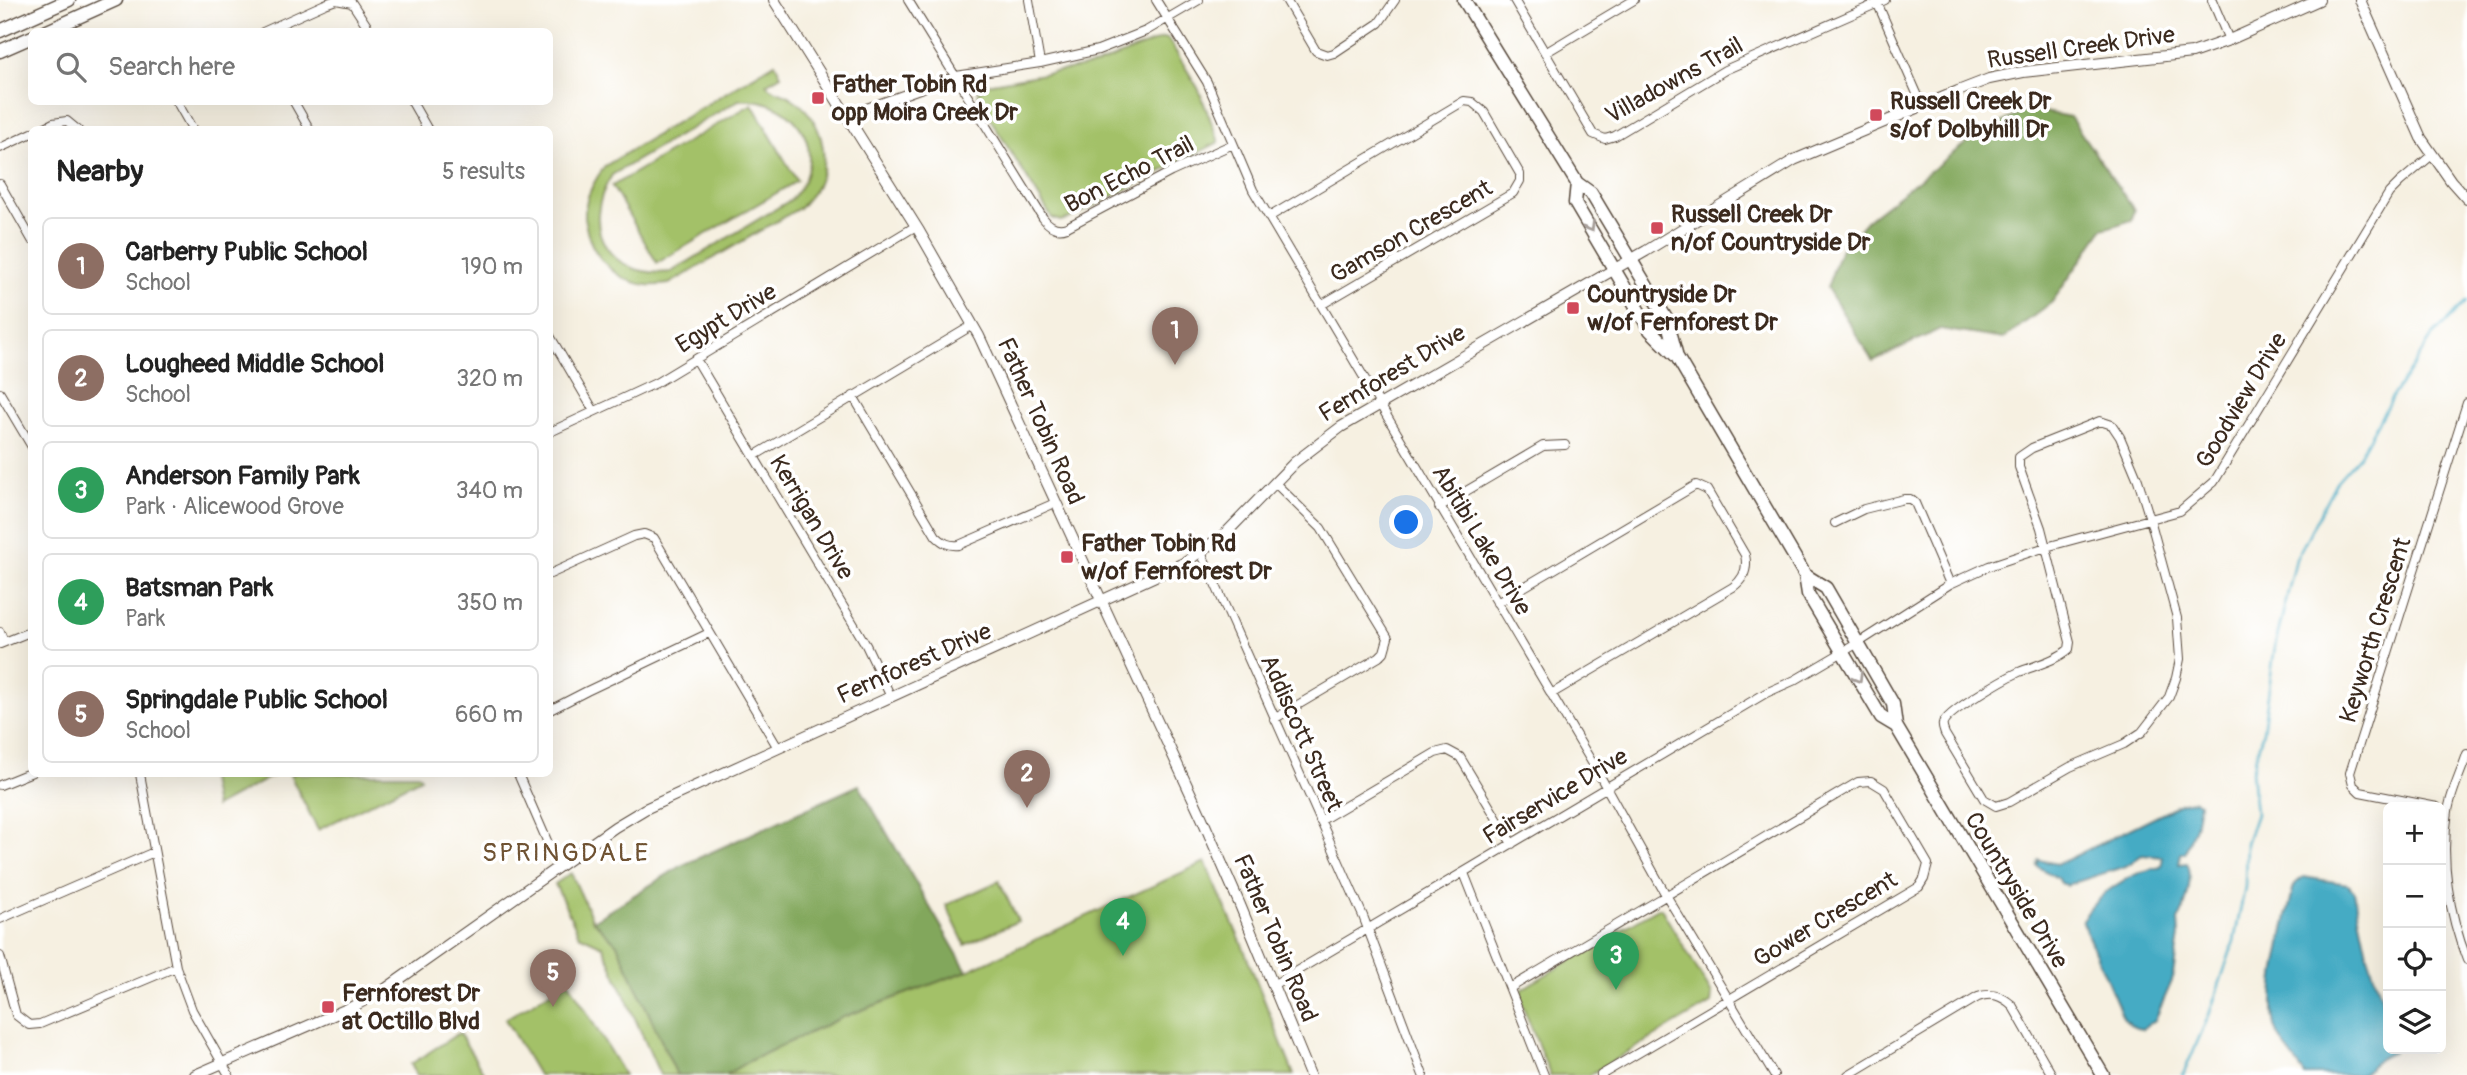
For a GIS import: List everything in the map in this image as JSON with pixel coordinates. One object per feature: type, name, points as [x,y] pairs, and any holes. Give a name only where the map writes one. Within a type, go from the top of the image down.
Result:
[{"type":"main road","points":[[0,31],[69,0]]},
{"type":"main road","points":[[54,28],[116,0]]},
{"type":"main road","name":"Countryside Drive","points":[[1464,0],[1577,183],[1591,193],[1667,320],[1677,357]]},
{"type":"main road","points":[[0,51],[28,39]]},
{"type":"main road","name":"Countryside Drive","points":[[1577,183],[1575,203],[1650,330],[1677,357],[1805,575],[1808,594],[1881,717],[1896,726]]},
{"type":"main road","name":"Countryside Drive","points":[[1805,575],[1826,588],[1893,704],[1896,726],[2103,1075]]},
{"type":"street","name":"Father Tobin Road","points":[[774,0],[916,226],[973,325],[1240,905],[1310,1075]]},
{"type":"street","points":[[908,0],[956,76]]},
{"type":"street","points":[[1029,0],[1040,63]]},
{"type":"street","name":"Abitibi Lake Drive","points":[[1156,0],[1207,82],[1247,177],[1269,217],[1774,1075]]},
{"type":"street","points":[[847,115],[956,76],[1040,63],[1110,46],[1138,35],[1199,0]]},
{"type":"street","points":[[1286,0],[1317,51],[1327,55],[1379,23],[1395,0]]},
{"type":"street","name":"Villadowns Trail","points":[[1514,0],[1593,134],[1605,139],[1615,136],[1739,63],[1880,1]]},
{"type":"street","points":[[1545,52],[1634,0]]},
{"type":"street","points":[[2212,0],[2229,40]]},
{"type":"street","name":"Russell Creek Drive","points":[[1631,260],[1794,160],[1989,79],[2023,72],[2192,53],[2229,40],[2319,0]]},
{"type":"street","points":[[2360,0],[2410,114],[2432,156],[2467,199]]},
{"type":"street","points":[[273,28],[336,1],[352,3],[368,28]]},
{"type":"street","points":[[1880,1],[1923,106]]},
{"type":"street","name":"Bon Echo Trail","points":[[956,76],[1044,218],[1057,228],[1067,227],[1171,172],[1233,144]]},
{"type":"street","name":"Gamson Crescent","points":[[1269,217],[1464,101],[1479,106],[1484,112],[1520,174],[1520,181],[1513,193],[1321,305]]},
{"type":"street","points":[[179,105],[191,126]]},
{"type":"street","points":[[296,105],[308,126]]},
{"type":"street","points":[[414,105],[426,126]]},
{"type":"street","points":[[47,126],[67,121],[73,126]]},
{"type":"street","points":[[0,148],[28,135]]},
{"type":"street","name":"Goodview Drive","points":[[1858,643],[1951,584],[1989,566],[2046,547],[2180,511],[2214,482],[2389,194],[2432,156]]},
{"type":"street","points":[[0,184],[28,233]]},
{"type":"street","name":"Egypt Drive","points":[[553,431],[656,383],[916,226]]},
{"type":"street","name":"Fernforest Drive","points":[[195,1075],[376,994],[638,812],[1164,573],[1200,552],[1235,526],[1315,445],[1379,404],[1631,260]]},
{"type":"street","points":[[754,456],[973,325]]},
{"type":"street","points":[[553,341],[594,411]]},
{"type":"street","name":"Kerrigan Drive","points":[[696,359],[866,645],[891,697]]},
{"type":"street","points":[[0,393],[28,440]]},
{"type":"street","points":[[853,396],[942,542],[959,545],[1055,503]]},
{"type":"street","name":"Keyworth Crescent","points":[[2411,802],[2360,792],[2353,785],[2350,773],[2467,403]]},
{"type":"street","points":[[2093,422],[2107,422],[2117,431],[2138,480],[2150,519],[2180,638],[2180,659],[2169,697],[2142,732],[2124,744],[2070,767],[2009,802],[1996,806],[1984,799],[1942,726],[1944,721],[2009,677],[2056,658],[2069,649],[2068,634],[2046,547],[2021,475],[2019,457],[2032,448],[2093,422]]},
{"type":"street","points":[[1439,507],[1543,446],[1565,445]]},
{"type":"street","points":[[1274,719],[1379,657],[1384,652],[1388,638],[1321,528],[1275,483]]},
{"type":"street","points":[[1497,603],[1696,485],[1707,490],[1745,555],[1743,577],[1733,587],[1551,694]]},
{"type":"street","points":[[1835,523],[1864,509],[1910,499],[1915,503],[1951,584]]},
{"type":"street","points":[[553,573],[634,536],[644,534],[654,538],[778,748]]},
{"type":"street","name":"Addiscott Street","points":[[1200,552],[1368,930],[1423,1075]]},
{"type":"street","points":[[0,632],[2,643],[28,633]]},
{"type":"street","points":[[553,708],[709,634]]},
{"type":"street","name":"Fairservice Drive","points":[[1273,985],[1766,693],[1795,680],[1858,643]]},
{"type":"street","points":[[1320,821],[1435,753],[1447,750],[1460,757],[1511,844]]},
{"type":"street","points":[[2445,802],[2467,754]]},
{"type":"street","points":[[0,785],[28,774]]},
{"type":"street","points":[[141,777],[176,967],[192,1010],[229,1075]]},
{"type":"street","points":[[519,777],[558,866]]},
{"type":"street","name":"Gower Crescent","points":[[1666,895],[1858,782],[1871,781],[1884,789],[1928,864],[1924,880],[1919,887],[1728,999]]},
{"type":"street","points":[[2446,843],[2452,915],[2467,960]]},
{"type":"street","points":[[0,919],[155,852]]},
{"type":"street","points":[[1464,873],[1544,1075]]},
{"type":"street","points":[[1510,988],[1666,895]]},
{"type":"street","points":[[0,957],[16,1015],[29,1024],[40,1024],[176,967]]},
{"type":"street","points":[[1848,1075],[1978,997],[1990,995],[2002,998],[2012,1005],[2052,1075]]},
{"type":"street","points":[[1601,1075],[1728,999]]},
{"type":"green space","points":[[1163,38],[1168,39],[1198,88],[1219,142],[1068,219],[1060,221],[1052,218],[979,101],[978,89],[981,91],[986,84],[1096,65]]},
{"type":"green space","points":[[775,63],[781,75],[766,84],[790,97],[810,115],[821,138],[823,151],[820,177],[813,192],[801,207],[669,284],[658,285],[633,282],[620,276],[609,268],[592,245],[587,232],[586,204],[593,184],[605,166]],"holes":[[[739,100],[756,101],[785,112],[804,134],[809,164],[804,181],[792,199],[671,272],[649,272],[631,267],[616,258],[599,231],[598,213],[602,195],[612,175]]]},
{"type":"green space","points":[[752,104],[797,181],[657,263],[612,186]]},
{"type":"green space","points":[[2029,109],[2070,117],[2134,210],[2132,220],[2103,229],[2052,302],[2003,339],[1940,329],[1873,361],[1827,288],[1840,251],[1867,220],[1975,136]]},
{"type":"green space","points":[[210,777],[270,777],[215,807]]},
{"type":"green space","points":[[291,777],[421,778],[318,830]]},
{"type":"green space","points":[[859,785],[967,971],[843,1017],[725,1075],[677,1075],[617,944],[593,921],[681,866]]},
{"type":"green space","points":[[1205,862],[1241,942],[1294,1075],[725,1075],[843,1017],[967,971]]},
{"type":"green space","points":[[571,873],[593,921],[617,944],[677,1075],[660,1075],[603,946],[579,935],[555,884]]},
{"type":"green space","points":[[999,881],[1018,921],[965,945],[946,905]]},
{"type":"green space","points":[[1661,908],[1712,994],[1711,1003],[1589,1075],[1550,1075],[1520,999],[1522,989]]},
{"type":"green space","points":[[569,981],[624,1075],[538,1075],[505,1019]]},
{"type":"green space","points":[[459,1033],[485,1075],[416,1075],[411,1064]]},
{"type":"water","points":[[2194,800],[2199,803],[2195,827],[2185,853],[2181,853],[2179,864],[2187,863],[2190,875],[2184,908],[2178,920],[2179,937],[2172,981],[2155,1020],[2142,1029],[2136,1028],[2123,1017],[2082,922],[2105,893],[2138,873],[2161,867],[2163,857],[2142,855],[2126,866],[2067,885],[2037,866],[2039,860],[2057,864],[2067,860],[2180,804]]},
{"type":"water","points":[[2303,877],[2348,884],[2354,892],[2367,953],[2383,1003],[2383,1054],[2389,1054],[2360,1075],[2305,1075],[2276,1029],[2273,1015],[2275,979],[2295,884]]},
{"type":"waterway","points":[[2183,1075],[2209,1015],[2234,941],[2245,887],[2246,843],[2256,814],[2252,771],[2263,731],[2275,646],[2296,559],[2336,482],[2360,455],[2392,397],[2434,334],[2467,301]]},
{"type":"place","name":"Father Tobin Rd opp Moira Creek Dr","points":[[818,98]]},
{"type":"place","name":"Russell Creek Dr s/of Dolbyhill Dr","points":[[1876,115]]},
{"type":"place","name":"Russell Creek Dr n/of Countryside Dr","points":[[1657,228]]},
{"type":"place","name":"Countryside Dr w/of Fernforest Dr","points":[[1573,308]]},
{"type":"place","name":"Carberry Public School","points":[[1175,365]]},
{"type":"place","name":"Father Tobin Rd w/of Fernforest Dr","points":[[1067,557]]},
{"type":"place","name":"Lougheed Middle School","points":[[1027,808]]},
{"type":"place","name":"Batsman Park","points":[[1123,956]]},
{"type":"place","name":"Anderson Family Park","points":[[1616,990]]},
{"type":"place","name":"Fernforest Dr at Octillo Blvd","points":[[328,1007]]},
{"type":"place","name":"Springdale Public School","points":[[553,1007]]},
{"type":"district","name":"SPRINGDALE","points":[[566,852]]}]
